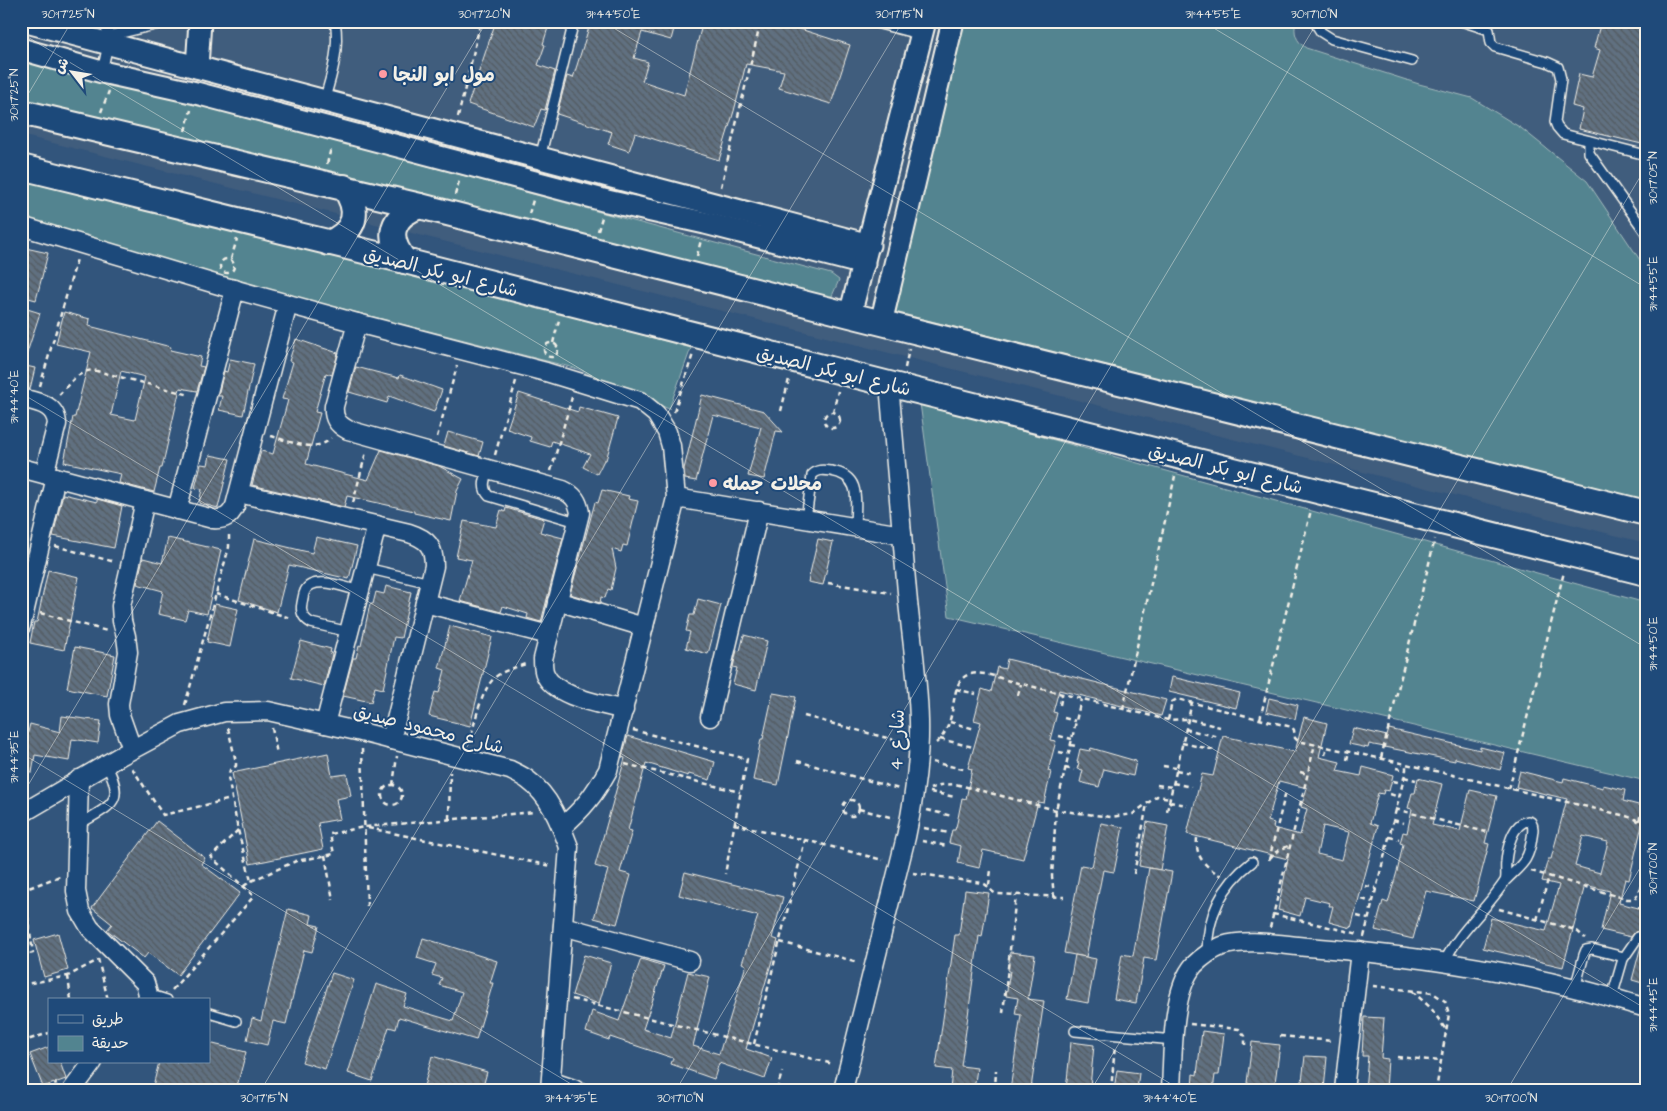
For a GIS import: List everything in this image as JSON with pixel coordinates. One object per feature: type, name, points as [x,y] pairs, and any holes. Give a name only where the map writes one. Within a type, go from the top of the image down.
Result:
[{"type":"main road","points":[[21,112],[450,213],[881,323],[1646,513]]},
{"type":"main road","name":"شارع ابو بكر الصديق","points":[[21,167],[405,260],[794,360],[1646,573]]},
{"type":"main road","points":[[329,243],[342,237],[351,226],[355,213],[352,199],[333,185]]},
{"type":"main road","points":[[405,260],[396,250],[393,235],[397,221],[407,210],[420,206]]},
{"type":"street","points":[[23,21],[108,40],[197,68],[716,204],[867,254]]},
{"type":"street","points":[[197,68],[200,21]]},
{"type":"street","points":[[881,323],[953,21]]},
{"type":"street","points":[[850,315],[924,28]]},
{"type":"street","points":[[21,49],[607,201],[705,223],[867,254]]},
{"type":"street","points":[[249,108],[258,84]]},
{"type":"street","points":[[21,226],[288,304],[577,381],[640,401],[656,414],[667,432],[671,446],[676,498],[608,770],[596,792],[580,811],[562,827]]},
{"type":"street","points":[[177,510],[235,289]]},
{"type":"street","points":[[21,468],[177,510],[223,520],[231,514],[239,493],[288,304]]},
{"type":"street","points":[[357,323],[334,406],[336,421],[341,426],[547,486],[572,495],[578,503],[580,512],[543,658],[544,674],[552,686],[622,719]]},
{"type":"street","name":"شارع 4","points":[[843,1090],[910,817],[918,752],[917,684],[902,535],[894,385]]},
{"type":"street","points":[[21,626],[41,542],[57,424],[54,410],[35,402]]},
{"type":"street","points":[[239,493],[420,536],[429,544],[434,554],[434,560],[395,741]]},
{"type":"street","points":[[676,498],[902,535]]},
{"type":"street","points":[[128,752],[119,704],[128,652],[120,606],[145,501]]},
{"type":"street","points":[[710,717],[759,511]]},
{"type":"street","points":[[326,724],[377,525]]},
{"type":"street","points":[[557,601],[644,627]]},
{"type":"street","points":[[425,603],[549,635]]},
{"type":"street","name":"شارع محمود صديق","points":[[21,814],[106,764],[180,724],[224,712],[268,711],[361,732],[510,770],[528,780],[542,794],[562,827],[569,847],[551,1083]]},
{"type":"street","points":[[79,780],[76,891],[80,911],[90,928],[145,983],[157,998]]},
{"type":"street","points":[[563,926],[690,961]]},
{"type":"street","points":[[1344,1090],[1355,984],[1362,943]]},
{"type":"street","points":[[1171,1090],[1179,998],[1185,981],[1193,966],[1207,954],[1222,946],[1239,944],[1362,943],[1575,988],[1646,1008]]},
{"type":"street","points":[[72,1090],[91,1064]]},
{"type":"lane","points":[[107,21],[108,73]]},
{"type":"lane","points":[[324,101],[332,74],[336,50],[335,21]]},
{"type":"lane","points":[[540,158],[574,21]]},
{"type":"lane","points":[[868,21],[924,28]]},
{"type":"lane","points":[[1314,21],[1321,32],[1332,38],[1412,61]]},
{"type":"lane","points":[[1460,21],[1489,30],[1491,43],[1495,48],[1548,62],[1558,67],[1561,80],[1556,116],[1557,127],[1563,134],[1646,155]]},
{"type":"lane","points":[[108,40],[169,22]]},
{"type":"lane","points":[[1589,141],[1589,153],[1646,233]]},
{"type":"lane","points":[[489,470],[484,487],[485,492],[489,496],[577,522]]},
{"type":"lane","points":[[806,519],[812,475],[816,471],[822,470],[837,472],[846,474],[852,481],[855,490],[855,527]]},
{"type":"lane","points":[[366,568],[430,583]]},
{"type":"lane","points":[[349,632],[311,623],[305,619],[301,608],[304,592],[308,586],[321,582],[360,591]]},
{"type":"lane","points":[[77,826],[107,807],[114,799],[116,789],[114,779],[106,764]]},
{"type":"lane","points":[[1445,961],[1455,944],[1506,880],[1527,859],[1533,828],[1531,822],[1521,823],[1510,841],[1506,864],[1506,880]]},
{"type":"lane","points":[[1207,954],[1211,921],[1219,900],[1231,882],[1252,862]]},
{"type":"lane","points":[[1612,997],[1624,957],[1638,937]]},
{"type":"lane","points":[[1575,988],[1585,952],[1589,949],[1624,957]]},
{"type":"lane","points":[[210,1013],[236,1021]]},
{"type":"lane","points":[[1075,1032],[1116,1035],[1175,1031]]},
{"type":"lane","points":[[551,1083],[576,1085],[584,1090]]},
{"type":"path","points":[[453,135],[482,21]]},
{"type":"path","points":[[716,204],[761,21]]},
{"type":"path","points":[[95,130],[108,73]]},
{"type":"path","points":[[180,149],[196,93]]},
{"type":"path","points":[[333,185],[335,131]]},
{"type":"path","points":[[450,213],[464,164]]},
{"type":"path","points":[[524,232],[538,183]]},
{"type":"path","points":[[594,250],[607,201]]},
{"type":"path","points":[[692,275],[705,223]]},
{"type":"path","points":[[35,402],[82,243]]},
{"type":"path","points":[[224,259],[231,259],[235,265],[234,268],[230,273],[226,273],[221,270],[220,264],[224,259]]},
{"type":"path","points":[[553,343],[564,301]]},
{"type":"path","points":[[894,385],[914,331]]},
{"type":"path","points":[[667,432],[700,336]]},
{"type":"path","points":[[553,343],[558,347],[558,354],[553,358],[545,353],[544,350],[547,344],[553,343]]},
{"type":"path","points":[[433,454],[462,350]]},
{"type":"path","points":[[781,411],[794,360]]},
{"type":"path","points":[[489,470],[520,365]]},
{"type":"path","points":[[35,402],[85,371],[93,370],[206,399]]},
{"type":"path","points":[[547,486],[577,381]]},
{"type":"path","points":[[833,412],[839,415],[840,423],[838,426],[827,426],[826,415],[833,412]]},
{"type":"path","points":[[254,433],[310,446],[318,446],[326,443],[341,426]]},
{"type":"path","points":[[350,519],[370,436]]},
{"type":"path","points":[[1123,709],[1180,456]]},
{"type":"path","points":[[1260,719],[1316,490]]},
{"type":"path","points":[[180,724],[229,547],[228,528],[223,520]]},
{"type":"path","points":[[1381,758],[1439,521]]},
{"type":"path","points":[[41,542],[129,566]]},
{"type":"path","points":[[1509,789],[1569,553]]},
{"type":"path","points":[[828,583],[907,596]]},
{"type":"path","points":[[216,594],[292,619],[298,618],[302,614]]},
{"type":"path","points":[[26,609],[126,636]]},
{"type":"path","points":[[449,820],[457,757],[488,686],[502,673],[543,658]]},
{"type":"path","points":[[918,752],[932,746],[946,731],[956,689],[964,677],[975,672],[987,673],[1021,684],[1168,720],[1188,719],[1220,727]]},
{"type":"path","points":[[1018,695],[1021,684]]},
{"type":"path","points":[[956,689],[976,694]]},
{"type":"path","points":[[1060,705],[1062,694]]},
{"type":"path","points":[[1054,897],[1052,876],[1056,810],[1081,699]]},
{"type":"path","points":[[1168,720],[1173,700],[1192,702],[1292,727],[1296,740],[1381,758],[1626,816],[1646,826]]},
{"type":"path","points":[[1167,811],[1192,702]]},
{"type":"path","points":[[268,711],[277,754]]},
{"type":"path","points":[[224,712],[236,757],[236,766],[230,770],[228,777],[231,799],[250,881]]},
{"type":"path","points":[[804,716],[918,752],[967,770]]},
{"type":"path","points":[[1064,718],[1076,721]]},
{"type":"path","points":[[622,719],[747,759],[725,874]]},
{"type":"path","points":[[949,722],[975,728]]},
{"type":"path","points":[[1185,729],[1219,737]]},
{"type":"path","points":[[361,732],[367,906]]},
{"type":"path","points":[[1059,736],[1072,739]]},
{"type":"path","points":[[940,739],[973,747]]},
{"type":"path","points":[[393,784],[395,741]]},
{"type":"path","points":[[1182,743],[1216,750]]},
{"type":"path","points":[[1266,944],[1315,744]]},
{"type":"path","points":[[1070,745],[1076,746]]},
{"type":"path","points":[[1326,754],[1327,746]]},
{"type":"path","points":[[1347,760],[1349,751]]},
{"type":"path","points":[[128,752],[163,815],[231,799]]},
{"type":"path","points":[[1059,752],[1068,754]]},
{"type":"path","points":[[611,760],[740,792]]},
{"type":"path","points":[[797,761],[910,817],[949,833]]},
{"type":"path","points":[[1273,914],[1362,943],[1406,764]]},
{"type":"path","points":[[1163,766],[1191,773]]},
{"type":"path","points":[[1066,768],[1074,770]]},
{"type":"path","points":[[1396,768],[1406,770]]},
{"type":"path","points":[[1300,772],[1308,774]]},
{"type":"path","points":[[1404,777],[1416,780]]},
{"type":"path","points":[[1393,781],[1402,783]]},
{"type":"path","points":[[1173,783],[1191,787]]},
{"type":"path","points":[[393,784],[402,793],[400,801],[393,805],[385,802],[382,795],[385,787],[393,784]]},
{"type":"path","points":[[955,797],[927,791],[940,785],[955,784],[1056,810],[1102,816],[1133,814],[1157,796],[1187,806]]},
{"type":"path","points":[[1157,785],[1172,787]]},
{"type":"path","points":[[1269,860],[1286,791]]},
{"type":"path","points":[[1390,794],[1399,797]]},
{"type":"path","points":[[1639,821],[1646,794]]},
{"type":"path","points":[[853,800],[859,805],[859,809],[854,815],[850,815],[846,813],[844,806],[846,802],[853,800]]},
{"type":"path","points":[[1134,874],[1147,803]]},
{"type":"path","points":[[859,809],[910,817],[952,816]]},
{"type":"path","points":[[1396,809],[1486,832]]},
{"type":"path","points":[[244,886],[250,881],[296,861],[334,854],[330,834],[364,827],[553,810]]},
{"type":"path","points":[[910,817],[947,846]]},
{"type":"path","points":[[1393,820],[1404,823]]},
{"type":"path","points":[[734,824],[805,840],[898,868],[982,883],[994,893],[1064,897]]},
{"type":"path","points":[[364,827],[568,869]]},
{"type":"path","points":[[157,998],[254,896],[211,857],[238,830]]},
{"type":"path","points":[[1389,837],[1399,839]]},
{"type":"path","points":[[1197,838],[1197,853],[1201,860],[1212,870],[1231,882]]},
{"type":"path","points":[[754,1044],[805,840]]},
{"type":"path","points":[[1252,862],[1269,860],[1276,852],[1290,845]]},
{"type":"path","points":[[325,855],[333,900]]},
{"type":"path","points":[[1520,868],[1627,899],[1635,899],[1644,886],[1641,882],[1646,862]]},
{"type":"path","points":[[21,956],[33,954],[22,891],[76,870]]},
{"type":"path","points":[[989,887],[991,870]]},
{"type":"path","points":[[1537,920],[1549,876]]},
{"type":"path","points":[[1365,886],[1376,888]]},
{"type":"path","points":[[1003,1013],[1016,895]]},
{"type":"path","points":[[1362,899],[1372,902]]},
{"type":"path","points":[[1640,899],[1646,900]]},
{"type":"path","points":[[1486,906],[1577,931],[1585,939],[1589,949]]},
{"type":"path","points":[[1638,908],[1646,910]]},
{"type":"path","points":[[1357,916],[1368,919]]},
{"type":"path","points":[[90,928],[108,998]]},
{"type":"path","points":[[780,942],[874,966]]},
{"type":"path","points":[[21,986],[68,976],[98,960]]},
{"type":"path","points":[[68,976],[71,998]]},
{"type":"path","points":[[1355,984],[1433,993],[1445,1001],[1449,1014],[1436,1090]]},
{"type":"path","points":[[1411,990],[1431,1008],[1447,1031]]},
{"type":"path","points":[[558,996],[848,1068]]},
{"type":"path","points":[[1175,1031],[1239,1029],[1245,1036],[1245,1045]]},
{"type":"path","points":[[21,1042],[48,1033]]},
{"type":"path","points":[[1111,1090],[1116,1035]]},
{"type":"path","points":[[1280,1036],[1349,1042]]},
{"type":"path","points":[[1397,1057],[1441,1061]]},
{"type":"path","points":[[995,1090],[996,1070]]},
{"type":"path","points":[[777,1090],[782,1072]]},
{"type":"shaded area","points":[[21,21],[1646,21],[1646,543],[21,135]]},
{"type":"green space","points":[[960,21],[1296,21],[1296,36],[1306,48],[1419,84],[1472,98],[1521,128],[1587,181],[1646,269],[1646,501],[895,312]]},
{"type":"green space","points":[[21,57],[831,274],[839,280],[832,296],[816,297],[21,101]]},
{"type":"green space","points":[[21,178],[413,273],[691,348],[669,409],[578,369],[194,271],[21,216]]},
{"type":"green space","points":[[920,403],[1646,603],[1646,781],[949,616]]},
{"type":"building","points":[[496,21],[550,21],[538,65],[555,71],[545,110],[541,109],[534,127],[468,104]]},
{"type":"building","points":[[591,21],[676,21],[671,40],[642,32],[634,58],[648,62],[642,81],[684,95],[703,21],[775,21],[850,45],[831,104],[779,88],[784,71],[746,64],[719,160],[635,133],[629,151],[608,144],[612,132],[557,114],[567,76],[573,78]]},
{"type":"building","points":[[1601,21],[1646,21],[1646,145],[1579,129],[1583,109],[1572,106],[1579,74],[1592,77],[1600,50],[1594,48]]},
{"type":"building","points":[[21,247],[48,253],[36,300],[21,296]]},
{"type":"building","points":[[21,307],[40,313],[24,362],[21,362]]},
{"type":"building","points":[[64,312],[90,319],[89,326],[171,347],[170,350],[201,357],[199,366],[204,367],[197,391],[180,388],[162,468],[160,468],[154,492],[119,483],[121,474],[64,462],[73,417],[75,417],[91,352],[56,344]],"holes":[[[121,371],[145,377],[135,420],[111,415]]]},
{"type":"building","points":[[296,339],[338,353],[332,375],[326,373],[315,412],[320,413],[306,464],[368,480],[381,450],[439,466],[463,479],[457,491],[451,521],[347,496],[344,507],[252,485],[261,451],[273,454],[288,400],[282,399],[293,362],[289,361]]},
{"type":"building","points":[[230,359],[254,364],[243,415],[219,410],[222,396],[218,396],[224,371],[227,372]]},
{"type":"building","points":[[21,365],[35,368],[30,389],[21,388]]},
{"type":"building","points":[[356,367],[399,378],[400,375],[442,390],[434,412],[389,396],[387,403],[349,392]]},
{"type":"building","points":[[519,393],[578,412],[579,407],[618,418],[606,460],[604,460],[597,474],[583,467],[590,454],[552,441],[550,447],[530,441],[531,437],[507,429]]},
{"type":"building","points":[[702,395],[764,411],[783,432],[776,431],[764,479],[748,476],[761,427],[713,415],[696,481],[685,479],[684,469]]},
{"type":"building","points":[[448,432],[483,442],[479,456],[444,446]]},
{"type":"building","points":[[210,455],[230,459],[218,508],[199,503],[202,489],[195,488],[201,464],[208,465]]},
{"type":"building","points":[[602,490],[629,496],[628,499],[638,501],[627,546],[623,545],[621,552],[612,549],[616,568],[611,590],[608,589],[605,598],[601,597],[600,603],[570,594],[595,502],[598,503]]},
{"type":"building","points":[[63,494],[97,502],[97,499],[122,506],[114,548],[53,536]]},
{"type":"building","points":[[506,508],[544,519],[540,532],[563,538],[541,622],[527,618],[528,614],[503,606],[501,612],[460,601],[472,560],[456,557],[464,521],[496,527],[501,510],[505,512]]},
{"type":"building","points":[[316,537],[357,546],[349,579],[289,565],[277,612],[239,600],[254,539],[312,553]]},
{"type":"building","points":[[168,538],[221,550],[207,614],[188,610],[185,620],[158,614],[163,591],[137,584],[143,558],[162,563]]},
{"type":"building","points":[[818,539],[833,542],[823,585],[808,582]]},
{"type":"building","points":[[48,570],[79,577],[64,650],[30,643],[34,622],[37,622]]},
{"type":"building","points":[[386,586],[411,592],[401,638],[394,637],[383,689],[375,687],[371,702],[343,696],[353,658],[356,658],[359,645],[361,646],[370,604],[373,604],[376,592],[384,594]]},
{"type":"building","points":[[698,599],[721,605],[708,654],[686,648],[690,632],[686,631],[690,615],[694,615]]},
{"type":"building","points":[[215,604],[238,609],[230,647],[207,642]]},
{"type":"building","points":[[450,626],[492,637],[470,726],[429,716],[435,692],[439,693],[445,670],[439,668]]},
{"type":"building","points":[[744,635],[767,641],[756,690],[733,684],[737,668],[733,667],[737,650],[740,651]]},
{"type":"building","points":[[301,641],[331,649],[330,653],[332,654],[324,686],[291,678]]},
{"type":"building","points":[[75,647],[115,655],[107,696],[67,688]]},
{"type":"building","points":[[1007,659],[1166,700],[1161,716],[1059,690],[1053,712],[1057,713],[1050,740],[1056,741],[1048,771],[1051,772],[1044,803],[1038,802],[1023,859],[983,850],[979,868],[958,863],[961,846],[949,843],[952,830],[955,830],[962,798],[966,799],[972,769],[968,768],[981,722],[974,720],[982,689],[991,692],[997,667],[1005,669]]},
{"type":"building","points":[[1172,677],[1240,693],[1236,708],[1169,692]]},
{"type":"building","points":[[773,693],[796,697],[778,785],[753,780]]},
{"type":"building","points":[[1269,698],[1298,705],[1295,719],[1266,712]]},
{"type":"building","points":[[62,716],[101,721],[98,743],[72,739],[69,761],[35,755],[32,773],[21,771],[21,748],[24,748],[30,724],[60,732]]},
{"type":"building","points":[[1304,717],[1327,723],[1319,757],[1340,762],[1337,771],[1361,776],[1363,767],[1393,775],[1389,791],[1384,790],[1383,794],[1378,793],[1370,823],[1378,826],[1351,928],[1329,922],[1333,906],[1329,906],[1330,903],[1305,897],[1300,916],[1278,910],[1288,859],[1187,834],[1202,774],[1213,776],[1223,736],[1295,752]],"holes":[[[1279,781],[1307,788],[1301,807],[1307,809],[1300,835],[1273,828],[1274,823],[1268,821]],[[1323,826],[1349,832],[1342,860],[1317,854]]]},
{"type":"building","points":[[1353,728],[1387,736],[1389,729],[1480,750],[1480,747],[1505,753],[1500,770],[1455,758],[1455,761],[1369,744],[1368,748],[1349,744]]},
{"type":"building","points":[[628,736],[715,762],[710,780],[689,774],[688,776],[646,763],[628,830],[632,831],[620,872],[631,875],[617,924],[594,918],[608,870],[595,866],[625,758],[622,757]]},
{"type":"building","points":[[1091,748],[1136,761],[1133,776],[1104,769],[1099,787],[1080,782],[1083,770],[1077,769],[1079,763],[1077,762],[1080,749],[1090,751]]},
{"type":"building","points":[[328,753],[332,776],[347,774],[351,796],[336,799],[340,819],[318,823],[323,849],[250,864],[232,773]]},
{"type":"building","points":[[1520,771],[1563,782],[1564,778],[1603,788],[1603,785],[1625,790],[1623,801],[1646,807],[1646,821],[1643,821],[1629,880],[1625,879],[1619,903],[1646,910],[1646,940],[1643,940],[1643,934],[1639,931],[1635,932],[1631,937],[1601,930],[1610,891],[1585,885],[1563,967],[1483,948],[1491,918],[1546,931],[1559,885],[1542,881],[1548,859],[1551,859],[1567,799],[1516,787]],"holes":[[[1583,836],[1608,842],[1600,873],[1575,866]]]},
{"type":"building","points":[[1418,778],[1442,784],[1432,825],[1460,831],[1470,790],[1497,796],[1485,843],[1489,844],[1474,901],[1426,891],[1413,939],[1375,930],[1383,901],[1388,903],[1398,868],[1403,844],[1400,843],[1403,832],[1407,833],[1412,809],[1408,808],[1412,793],[1415,793]]},
{"type":"building","points":[[157,821],[205,858],[201,864],[240,893],[178,975],[148,953],[144,958],[107,930],[112,924],[92,908]]},
{"type":"building","points":[[1147,822],[1168,826],[1160,870],[1139,866]]},
{"type":"building","points":[[1101,823],[1123,827],[1114,872],[1103,870],[1086,957],[1064,953],[1081,865],[1092,867]]},
{"type":"building","points":[[1149,868],[1172,872],[1156,960],[1144,958],[1136,1003],[1114,999],[1122,954],[1133,956]]},
{"type":"building","points":[[685,872],[783,897],[772,938],[778,940],[746,1049],[772,1058],[765,1079],[719,1063],[714,1079],[671,1064],[673,1058],[610,1037],[609,1040],[586,1032],[592,1011],[619,1021],[641,959],[664,966],[643,1029],[671,1038],[688,972],[710,977],[693,1046],[719,1054],[746,965],[742,963],[758,916],[679,895]]},
{"type":"building","points":[[965,890],[989,893],[982,937],[979,936],[961,1066],[977,1068],[974,1090],[950,1090],[952,1070],[936,1068],[955,935],[959,935]]},
{"type":"building","points":[[288,909],[312,915],[310,924],[319,926],[312,952],[304,950],[286,1024],[273,1021],[267,1045],[247,1040],[252,1018],[261,1021]]},
{"type":"building","points":[[58,933],[68,970],[44,977],[34,940]]},
{"type":"building","points":[[423,938],[497,961],[490,983],[493,983],[476,1040],[399,1017],[396,1029],[389,1027],[372,1081],[348,1073],[376,984],[407,994],[403,1006],[453,1021],[462,992],[439,985],[442,978],[432,975],[436,964],[417,958]]},
{"type":"building","points":[[1642,942],[1646,942],[1646,984],[1632,980]]},
{"type":"building","points":[[1010,952],[1035,955],[1028,999],[1044,1001],[1031,1088],[1025,1087],[1025,1090],[1010,1090],[1021,1015],[1015,1014],[1018,998],[1006,996],[1010,971],[1008,971]]},
{"type":"building","points":[[584,955],[611,963],[599,1004],[572,995]]},
{"type":"building","points":[[1075,955],[1096,959],[1088,1003],[1067,999]]},
{"type":"building","points":[[332,973],[354,980],[325,1069],[302,1062]]},
{"type":"building","points":[[1364,1017],[1384,1018],[1381,1058],[1388,1059],[1386,1090],[1365,1090],[1368,1056],[1362,1056]]},
{"type":"building","points":[[1202,1031],[1224,1034],[1219,1075],[1215,1075],[1213,1090],[1192,1090],[1193,1074],[1197,1075]]},
{"type":"building","points":[[1071,1042],[1094,1045],[1090,1087],[1082,1086],[1082,1090],[1066,1090]]},
{"type":"building","points":[[1252,1042],[1280,1045],[1274,1090],[1256,1090],[1257,1085],[1247,1083]]},
{"type":"building","points":[[210,1043],[246,1052],[236,1090],[152,1090],[158,1064],[210,1064]]},
{"type":"building","points":[[48,1047],[48,1064],[61,1064],[66,1079],[43,1087],[30,1054]]},
{"type":"building","points":[[432,1056],[487,1072],[482,1090],[462,1084],[461,1090],[423,1090]]},
{"type":"building","points":[[1305,1056],[1327,1057],[1324,1090],[1301,1090]]},
{"type":"building","points":[[1117,1070],[1139,1073],[1137,1090],[1114,1090]]},
{"type":"place","name":"مول ابو النجا","points":[[383,74]]},
{"type":"place","name":"محلات جمله","points":[[713,483]]}]
